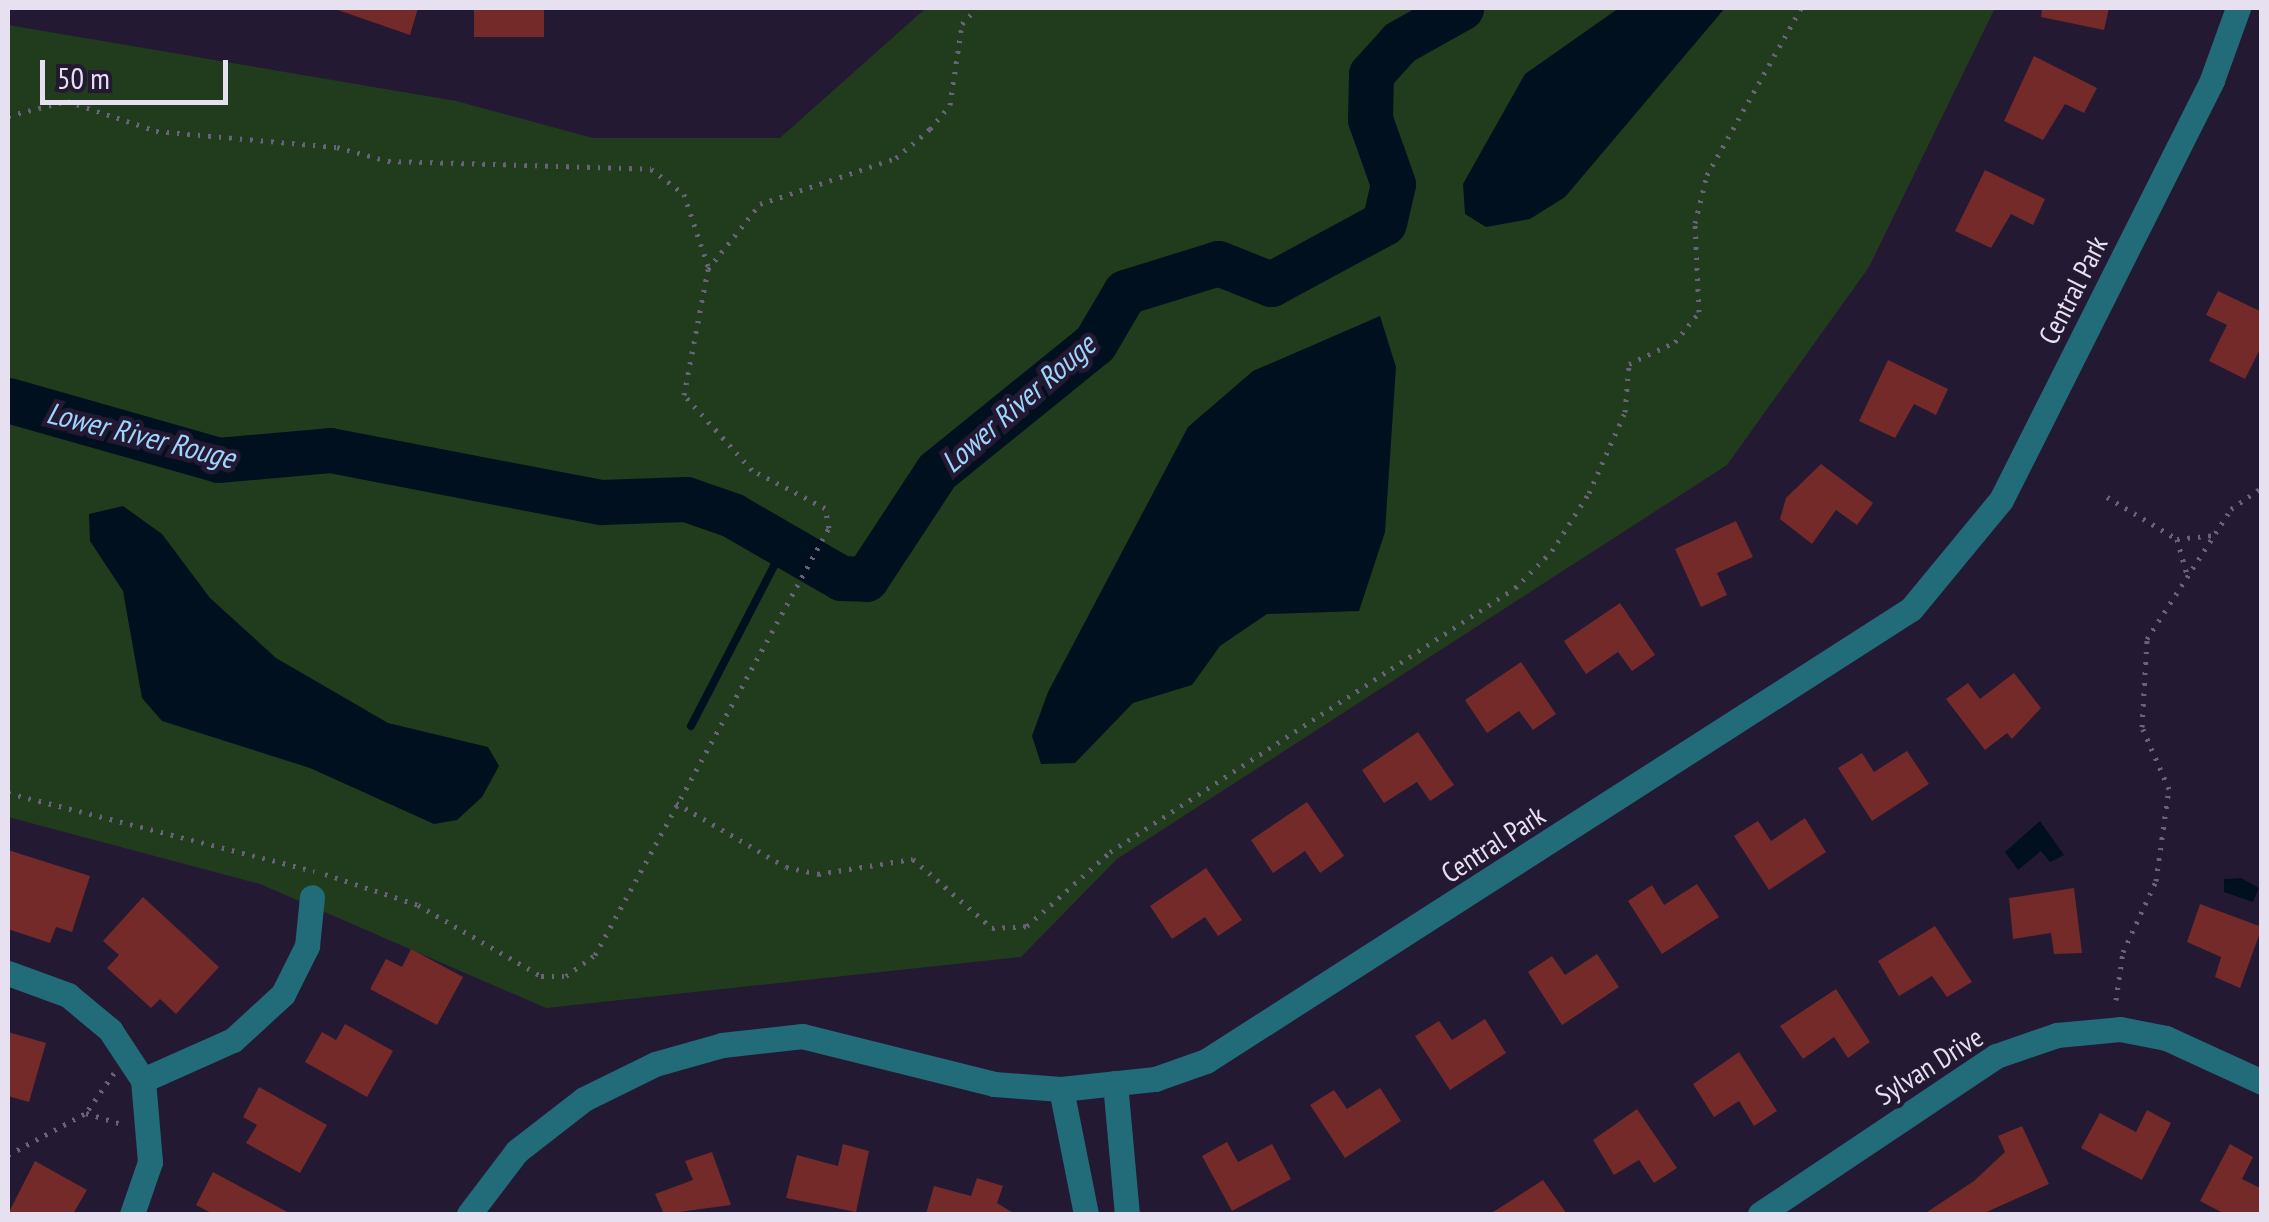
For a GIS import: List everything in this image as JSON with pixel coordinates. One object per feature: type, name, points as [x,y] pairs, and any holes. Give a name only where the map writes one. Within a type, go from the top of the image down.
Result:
[{"type":"street","name":"Central Park","points":[[469,1214],[517,1152],[584,1099],[655,1064],[722,1045],[802,1036],[994,1084],[1061,1089],[1155,1079],[1249,1038],[1910,609],[2000,500],[2212,80],[2238,8]]},
{"type":"street","points":[[138,1073],[233,1040],[284,994],[306,946],[312,897]]},
{"type":"street","points":[[8,973],[68,994],[110,1030],[138,1073],[150,1126],[150,1162],[132,1214]]},
{"type":"street","name":"Sylvan Drive","points":[[1762,1214],[1996,1056],[2057,1035],[2120,1030],[2166,1038],[2262,1082]]},
{"type":"street","points":[[1115,1083],[1126,1214]]},
{"type":"street","points":[[1061,1089],[1086,1214]]},
{"type":"path","points":[[8,792],[380,890],[553,979],[595,955],[612,932],[676,803],[829,528],[826,508],[752,470],[684,396],[708,269],[760,204],[896,158],[930,128],[950,105],[962,24],[977,8]]},
{"type":"path","points":[[676,803],[786,867],[818,874],[913,859],[992,928],[1027,926],[1110,852],[1515,588],[1552,552],[1589,493],[1625,412],[1629,364],[1675,342],[1699,312],[1695,223],[1707,174],[1801,8]]},
{"type":"path","points":[[8,116],[67,101],[156,131],[336,147],[388,161],[650,169],[684,194],[708,269]]},
{"type":"path","points":[[2116,1000],[2123,952],[2156,880],[2168,807],[2169,789],[2142,728],[2147,639],[2248,491],[2262,488]]},
{"type":"path","points":[[2107,498],[2177,539],[2216,535]]},
{"type":"path","points":[[2177,539],[2188,578]]},
{"type":"path","points":[[8,1156],[86,1114],[110,1075],[138,1073]]},
{"type":"path","points":[[86,1114],[150,1126]]},
{"type":"green space","points":[[926,8],[1995,8],[1869,267],[1727,465],[1117,859],[1021,957],[546,1008],[260,884],[8,817],[8,25],[456,101],[593,138],[780,138]]},
{"type":"water","points":[[1619,8],[1725,8],[1565,197],[1530,219],[1486,227],[1465,214],[1463,184],[1525,74]]},
{"type":"water","points":[[1380,316],[1396,367],[1385,532],[1359,611],[1267,614],[1220,646],[1192,685],[1133,703],[1075,763],[1041,764],[1032,736],[1048,692],[1188,427],[1253,371]]},
{"type":"water","points":[[123,506],[162,534],[210,598],[276,658],[388,723],[488,747],[499,766],[482,797],[457,820],[434,824],[310,768],[162,721],[142,698],[123,591],[90,541],[89,514]]},
{"type":"water","points":[[2040,821],[2064,855],[2050,862],[2041,851],[2018,870],[2005,852]]},
{"type":"water","points":[[2241,878],[2259,888],[2253,902],[2224,892],[2224,879]]},
{"type":"building","points":[[332,8],[418,8],[410,35]]},
{"type":"building","points":[[474,8],[544,8],[544,37],[474,37]]},
{"type":"building","points":[[2042,8],[2109,8],[2104,30],[2041,17]]},
{"type":"building","points":[[2034,56],[2097,88],[2084,113],[2065,104],[2043,140],[2004,121]]},
{"type":"building","points":[[1985,170],[2045,199],[2033,225],[2011,214],[1991,248],[1955,231]]},
{"type":"building","points":[[2218,291],[2262,312],[2262,345],[2245,379],[2209,361],[2227,325],[2206,315]]},
{"type":"building","points":[[1888,360],[1948,389],[1936,415],[1914,404],[1895,438],[1859,421]]},
{"type":"building","points":[[1821,464],[1873,503],[1857,525],[1836,510],[1812,544],[1780,519],[1786,498]]},
{"type":"building","points":[[1736,521],[1753,557],[1717,573],[1727,595],[1701,607],[1675,549]]},
{"type":"building","points":[[1620,603],[1655,655],[1632,671],[1618,652],[1586,674],[1564,641]]},
{"type":"building","points":[[1521,662],[1556,714],[1533,730],[1519,711],[1487,733],[1465,700]]},
{"type":"building","points":[[2014,673],[2041,708],[2012,739],[2007,733],[1985,750],[1946,699],[1968,683],[1980,699]]},
{"type":"building","points":[[1418,732],[1454,785],[1430,801],[1417,782],[1384,803],[1362,770]]},
{"type":"building","points":[[1907,751],[1929,784],[1872,821],[1838,768],[1862,753],[1874,772]]},
{"type":"building","points":[[1307,802],[1344,856],[1320,873],[1305,851],[1273,873],[1251,840]]},
{"type":"building","points":[[1805,818],[1826,852],[1769,890],[1734,836],[1758,821],[1771,841]]},
{"type":"building","points":[[8,850],[90,876],[72,932],[56,927],[50,943],[8,929]]},
{"type":"building","points":[[1206,868],[1242,920],[1218,936],[1205,917],[1172,939],[1150,906]]},
{"type":"building","points":[[1697,884],[1719,917],[1662,954],[1628,901],[1652,885],[1664,905]]},
{"type":"building","points":[[2074,888],[2082,953],[2054,954],[2051,933],[2013,939],[2009,898]]},
{"type":"building","points":[[143,897],[219,967],[176,1014],[160,999],[151,1008],[107,968],[119,955],[103,941]]},
{"type":"building","points":[[2200,904],[2262,927],[2240,988],[2215,977],[2221,957],[2187,942]]},
{"type":"building","points":[[1935,926],[1972,982],[1947,997],[1932,976],[1899,996],[1878,961]]},
{"type":"building","points":[[411,949],[463,977],[437,1025],[370,989],[386,959],[402,967]]},
{"type":"building","points":[[1597,954],[1619,987],[1562,1025],[1528,972],[1552,956],[1565,975]]},
{"type":"building","points":[[1836,989],[1870,1042],[1848,1058],[1834,1037],[1803,1059],[1780,1026]]},
{"type":"building","points":[[1485,1019],[1506,1053],[1450,1090],[1415,1036],[1439,1021],[1452,1040]]},
{"type":"building","points":[[345,1024],[393,1051],[367,1097],[305,1062],[322,1032],[336,1040]]},
{"type":"building","points":[[8,1032],[46,1043],[29,1102],[8,1096]]},
{"type":"building","points":[[1739,1052],[1777,1111],[1754,1126],[1739,1101],[1714,1117],[1693,1084]]},
{"type":"building","points":[[259,1087],[327,1125],[300,1173],[246,1143],[257,1125],[243,1117]]},
{"type":"building","points":[[1380,1088],[1401,1121],[1345,1158],[1310,1105],[1334,1090],[1347,1109]]},
{"type":"building","points":[[1637,1109],[1677,1168],[1654,1183],[1639,1160],[1614,1175],[1593,1140]]},
{"type":"building","points":[[2147,1110],[2171,1123],[2142,1180],[2081,1148],[2100,1113],[2136,1132]]},
{"type":"building","points":[[2022,1126],[2049,1184],[1982,1214],[1924,1214],[1974,1181],[2005,1152],[1998,1136]]},
{"type":"building","points":[[1227,1142],[1238,1162],[1272,1144],[1291,1179],[1232,1211],[1202,1156]]},
{"type":"building","points":[[843,1144],[869,1151],[856,1212],[786,1198],[797,1155],[838,1166]]},
{"type":"building","points":[[2230,1144],[2253,1157],[2242,1179],[2262,1189],[2262,1214],[2225,1214],[2200,1201]]},
{"type":"building","points":[[712,1152],[731,1205],[664,1214],[655,1194],[693,1180],[685,1161]]},
{"type":"building","points":[[35,1161],[87,1190],[73,1214],[8,1214]]},
{"type":"building","points":[[213,1172],[291,1214],[213,1214],[196,1205]]},
{"type":"building","points":[[977,1178],[1003,1186],[997,1203],[1015,1214],[926,1214],[934,1186],[971,1196]]},
{"type":"building","points":[[1543,1180],[1567,1214],[1490,1214]]},
{"type":"waterway","name":"Lower River Rouge","points":[[8,400],[218,460],[330,450],[601,502],[686,499],[732,515],[841,578],[866,579],[937,471],[1095,343],[1125,292],[1218,263],[1271,284],[1384,223],[1393,184],[1370,119],[1371,74],[1400,42],[1461,8]]},
{"type":"waterway","points":[[691,726],[785,545]]}]
